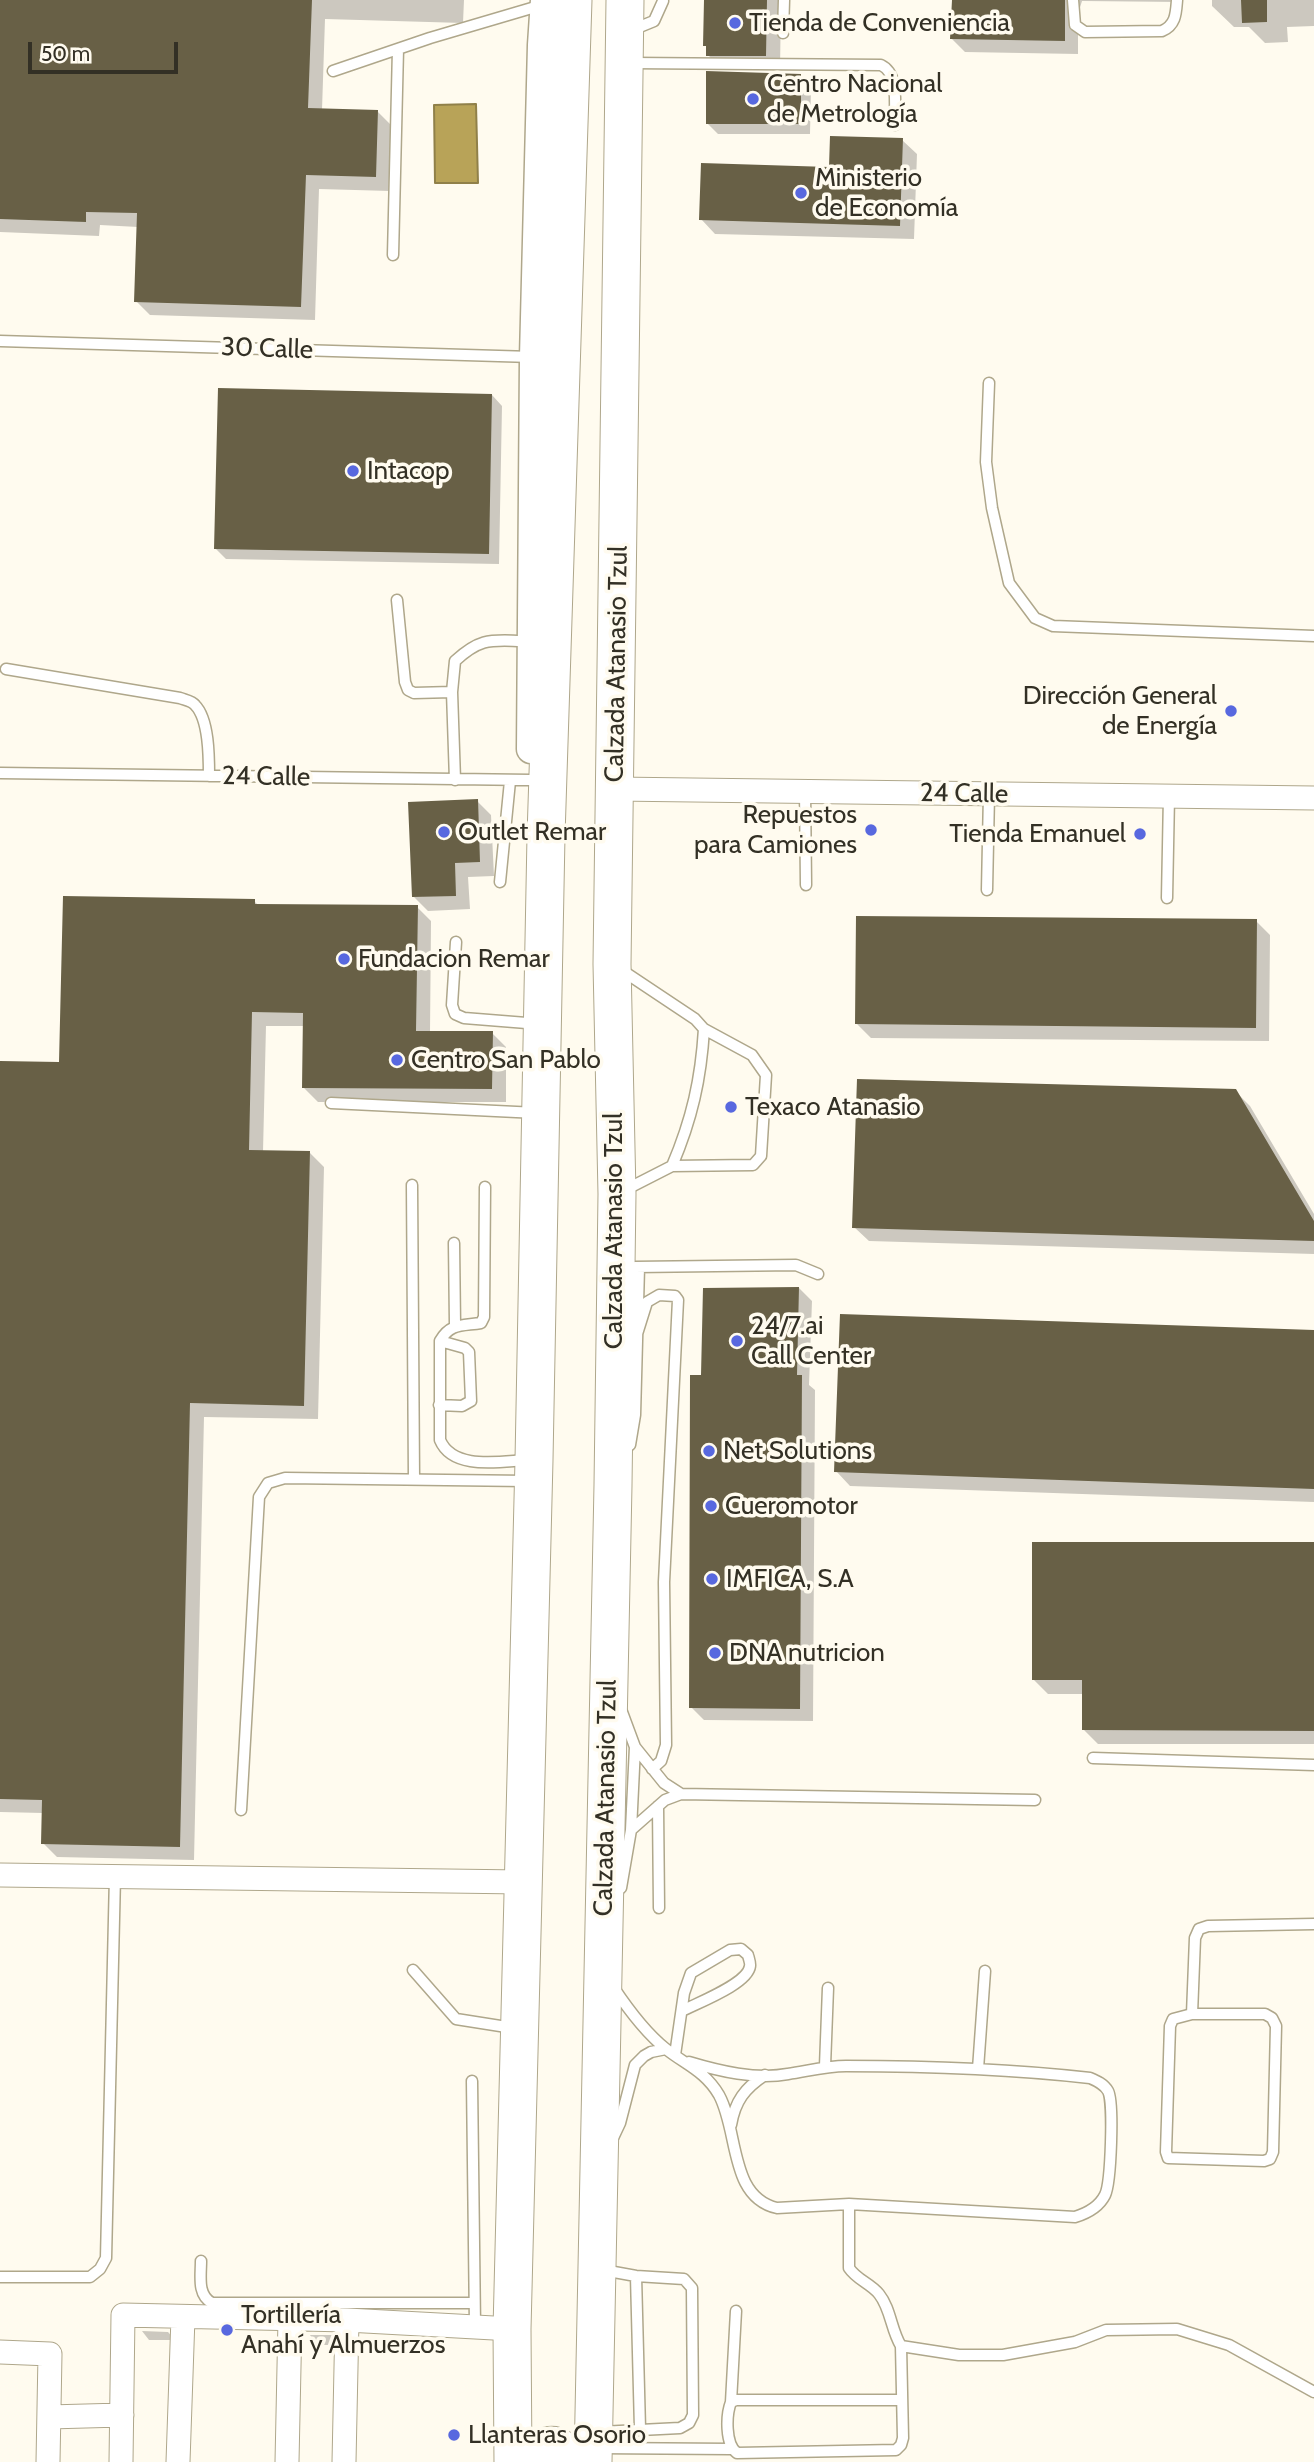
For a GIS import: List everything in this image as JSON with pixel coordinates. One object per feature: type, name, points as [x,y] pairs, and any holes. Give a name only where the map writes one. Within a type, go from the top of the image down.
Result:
[{"type":"main road","points":[[513,2462],[512,2329],[534,1470],[545,836],[554,1]]},
{"type":"main road","name":"Calzada Atanasio Tzul","points":[[587,2451],[597,2269],[608,1680],[622,1469],[627,1267],[617,1194],[612,964],[626,32]]},
{"type":"main road","points":[[522,2462],[536,2449],[548,2445],[560,2448],[566,2454],[587,2451]]},
{"type":"street","points":[[545,836],[521,781],[532,640],[534,357],[554,1]]},
{"type":"street","name":"24 Calle","points":[[615,789],[1314,799]]},
{"type":"street","points":[[0,1875],[522,1882]]},
{"type":"street","points":[[121,2462],[123,2315],[347,2320],[474,2314],[512,2329]]},
{"type":"street","points":[[178,2462],[183,2317]]},
{"type":"street","points":[[287,2462],[290,2319]]},
{"type":"street","points":[[344,2462],[347,2320]]},
{"type":"street","points":[[0,2353],[50,2354],[48,2462]]},
{"type":"street","points":[[49,2417],[122,2416]]},
{"type":"lane","points":[[783,33],[784,0]]},
{"type":"lane","points":[[1073,0],[1074,25],[1085,32],[1163,30],[1173,23],[1177,0]]},
{"type":"lane","points":[[333,71],[398,48],[554,1]]},
{"type":"lane","points":[[626,32],[654,21],[663,1]]},
{"type":"lane","points":[[626,32],[887,67],[893,79],[895,125]]},
{"type":"lane","points":[[393,255],[398,48]]},
{"type":"lane","name":"30 Calle","points":[[0,341],[534,357]]},
{"type":"lane","points":[[989,383],[986,462],[992,508],[1009,583],[1035,618],[1053,626],[1314,636]]},
{"type":"lane","points":[[397,600],[408,690],[452,692]]},
{"type":"lane","points":[[455,780],[452,692],[455,660],[471,646],[489,641],[532,640]]},
{"type":"lane","points":[[6,669],[180,698],[194,704],[201,715],[208,743],[209,776]]},
{"type":"lane","name":"24 Calle","points":[[0,773],[521,781]]},
{"type":"lane","points":[[500,882],[521,781]]},
{"type":"lane","points":[[806,791],[806,885]]},
{"type":"lane","points":[[987,890],[989,794]]},
{"type":"lane","points":[[1167,898],[1169,796]]},
{"type":"lane","points":[[456,942],[452,1005],[455,1014],[464,1018],[541,1024]]},
{"type":"lane","points":[[612,964],[695,1019],[704,1029],[752,1055],[766,1075],[761,1156],[753,1165],[672,1166],[617,1194]]},
{"type":"lane","points":[[672,1166],[691,1116],[702,1069],[704,1029]]},
{"type":"lane","points":[[331,1103],[540,1114]]},
{"type":"lane","points":[[412,1185],[414,1479]]},
{"type":"lane","points":[[485,1187],[484,1317],[481,1323],[455,1325],[440,1341],[440,1440],[449,1452],[466,1461],[534,1470]]},
{"type":"lane","points":[[454,1243],[455,1325]]},
{"type":"lane","points":[[622,1469],[635,1415],[637,1334],[627,1267],[796,1265],[818,1274]]},
{"type":"lane","points":[[637,1334],[646,1302],[659,1295],[675,1296],[678,1300],[664,1582],[666,1745],[661,1761],[652,1769]]},
{"type":"lane","points":[[439,1405],[462,1406],[471,1402],[469,1352],[465,1348],[440,1341]]},
{"type":"lane","points":[[241,1810],[259,1497],[268,1483],[285,1478],[414,1479],[534,1470]]},
{"type":"lane","points":[[608,1680],[635,1747],[664,1783],[681,1794]]},
{"type":"lane","points":[[604,1918],[622,1887],[631,1830],[635,1747]]},
{"type":"lane","points":[[1093,1758],[1314,1765]]},
{"type":"lane","points":[[631,1830],[665,1800],[681,1794],[1035,1800]]},
{"type":"lane","points":[[658,1806],[659,1908]]},
{"type":"lane","points":[[0,2277],[90,2277],[100,2269],[106,2258],[115,1876]]},
{"type":"lane","points":[[1192,2014],[1195,1938],[1199,1929],[1208,1926],[1314,1924]]},
{"type":"lane","points":[[671,2052],[691,1973],[730,1950],[741,1949],[748,1955],[751,1965],[746,1975],[737,1983],[682,2011]]},
{"type":"lane","points":[[413,1970],[456,2019],[519,2029]]},
{"type":"lane","points":[[978,2069],[985,1971]]},
{"type":"lane","points":[[603,1973],[624,2003],[671,2052],[689,2062],[729,2072],[786,2075],[825,2066],[978,2069],[1090,2078],[1108,2091],[1112,2105],[1108,2185],[1100,2204],[1084,2214],[1066,2217],[849,2204],[777,2208],[761,2202],[749,2192],[743,2179],[731,2125],[718,2093],[689,2062]]},
{"type":"lane","points":[[825,2066],[828,1988]]},
{"type":"lane","points":[[1192,2014],[1265,2014],[1272,2018],[1276,2026],[1273,2152],[1270,2159],[1168,2158],[1170,2026],[1172,2019],[1192,2014]]},
{"type":"lane","points":[[598,2168],[620,2123],[635,2065],[651,2052],[671,2052]]},
{"type":"lane","points":[[731,2125],[734,2106],[743,2093],[765,2075]]},
{"type":"lane","points":[[201,2261],[202,2293],[205,2299],[212,2303],[474,2314],[472,2081]]},
{"type":"lane","points":[[587,2451],[644,2446],[731,2449],[737,2453],[896,2450],[903,2438],[901,2346],[887,2306],[879,2294],[849,2268],[849,2204]]},
{"type":"lane","points":[[587,2451],[640,2429],[680,2428],[689,2423],[693,2415],[692,2288],[684,2279],[636,2276],[597,2269]]},
{"type":"lane","points":[[636,2276],[640,2429]]},
{"type":"lane","points":[[731,2449],[729,2408],[736,2311]]},
{"type":"lane","points":[[901,2346],[959,2355],[1003,2355],[1075,2342],[1106,2330],[1177,2329],[1229,2345],[1314,2392]]},
{"type":"lane","points":[[731,2402],[902,2400]]},
{"type":"shaded area","points":[[476,104],[478,183],[435,183],[434,105]]},
{"type":"building","points":[[0,0],[312,0],[308,108],[378,110],[376,177],[306,175],[301,307],[134,302],[137,213],[86,212],[86,222],[0,219]]},
{"type":"building","name":"Tienda de Conveniencia","points":[[704,0],[767,0],[766,56],[706,56],[706,46],[703,46]]},
{"type":"building","points":[[952,0],[1065,0],[1065,41],[950,39]]},
{"type":"building","points":[[1241,0],[1267,0],[1267,22],[1242,23]]},
{"type":"building","name":"Centro Nacional de Metrología","points":[[706,71],[801,74],[801,124],[706,124]]},
{"type":"building","name":"Ministerio de Economía","points":[[830,136],[903,138],[900,226],[699,220],[701,163],[829,167]]},
{"type":"building","name":"Intacop","points":[[218,388],[492,394],[489,554],[214,549]]},
{"type":"building","name":"Outlet Remar","points":[[478,799],[480,862],[455,863],[456,896],[412,897],[408,802]]},
{"type":"building","points":[[63,896],[255,899],[255,904],[418,905],[416,1031],[493,1031],[492,1089],[302,1088],[303,1013],[252,1012],[249,1150],[310,1151],[304,1406],[190,1403],[180,1847],[41,1844],[42,1800],[0,1799],[0,1061],[59,1062]]},
{"type":"building","points":[[856,916],[1257,919],[1256,1028],[855,1024]]},
{"type":"building","points":[[857,1079],[1236,1089],[1314,1221],[1314,1241],[852,1228]]},
{"type":"building","points":[[799,1287],[797,1375],[802,1375],[800,1709],[689,1708],[690,1375],[701,1375],[703,1288]]},
{"type":"building","points":[[840,1314],[1314,1330],[1314,1489],[834,1472]]},
{"type":"building","points":[[1032,1542],[1314,1542],[1314,1731],[1082,1730],[1082,1680],[1032,1680]]},
{"type":"place","name":"Tienda de Conveniencia","points":[[735,23]]},
{"type":"place","name":"Centro Nacional de Metrología","points":[[753,99]]},
{"type":"place","name":"Ministerio de Economía","points":[[801,193]]},
{"type":"place","name":"Intacop","points":[[353,471]]},
{"type":"place","name":"Dirección General de Energía","points":[[1231,711]]},
{"type":"place","name":"Repuestos para Camiones","points":[[871,830]]},
{"type":"place","name":"Outlet Remar","points":[[444,832]]},
{"type":"place","name":"Tienda Emanuel","points":[[1140,834]]},
{"type":"place","name":"Fundacion Remar","points":[[344,959]]},
{"type":"place","name":"Centro San Pablo","points":[[397,1060]]},
{"type":"place","name":"Texaco Atanasio","points":[[731,1107]]},
{"type":"place","name":"24/7.ai Call Center","points":[[737,1341]]},
{"type":"place","name":"Net Solutions","points":[[709,1451]]},
{"type":"place","name":"Cueromotor","points":[[711,1506]]},
{"type":"place","name":"IMFICA, S.A","points":[[712,1579]]},
{"type":"place","name":"DNA nutricion","points":[[715,1653]]},
{"type":"place","name":"Tortillería Anahí y Almuerzos","points":[[227,2330]]},
{"type":"place","name":"Llanteras Osorio","points":[[454,2435]]}]
